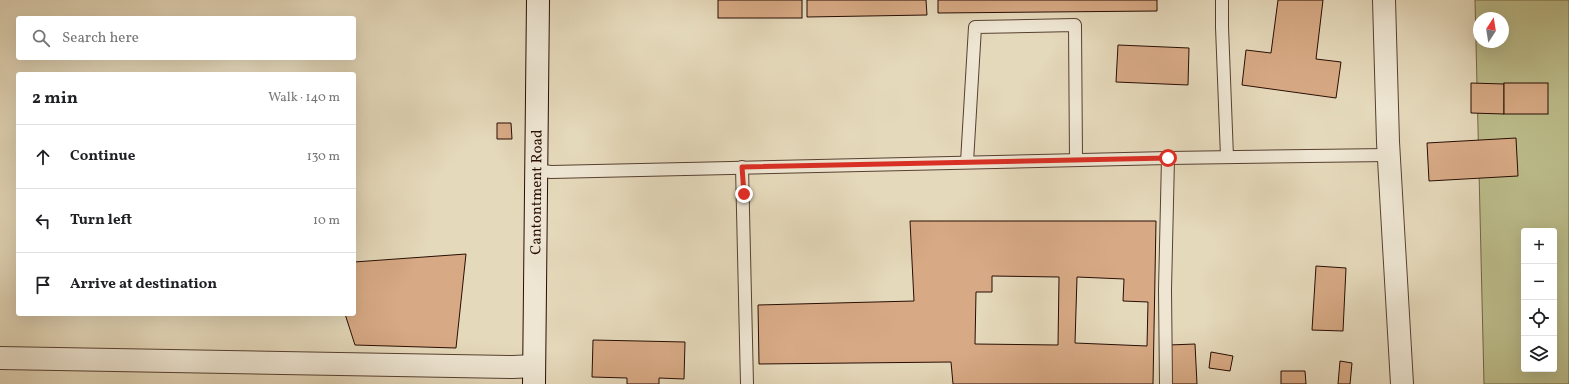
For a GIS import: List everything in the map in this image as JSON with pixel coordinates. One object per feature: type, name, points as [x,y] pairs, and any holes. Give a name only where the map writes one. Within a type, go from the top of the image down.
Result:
[{"type":"street","name":"Cantontment Road","points":[[534,375],[538,0]]},
{"type":"street","points":[[1384,0],[1388,155],[1402,384]]},
{"type":"street","points":[[0,358],[505,367],[534,375]]},
{"type":"lane","points":[[1222,0],[1227,157]]},
{"type":"lane","points":[[967,162],[975,27],[1075,25],[1076,160]]},
{"type":"lane","points":[[536,170],[551,172],[967,162],[1388,155]]},
{"type":"lane","points":[[1166,384],[1165,290],[1168,158]]},
{"type":"lane","points":[[742,167],[747,384]]},
{"type":"green space","points":[[1475,0],[1569,0],[1569,384],[1484,384],[1476,48],[1509,48],[1509,12],[1475,12]]},
{"type":"building","points":[[718,0],[802,0],[802,18],[718,18]]},
{"type":"building","points":[[807,0],[926,0],[927,15],[807,17]]},
{"type":"building","points":[[938,0],[1157,0],[1157,11],[938,13]]},
{"type":"building","points":[[1278,0],[1323,0],[1316,59],[1341,62],[1336,98],[1242,85],[1246,50],[1271,53]]},
{"type":"building","points":[[1118,45],[1189,48],[1188,85],[1116,82]]},
{"type":"building","points":[[1471,83],[1504,84],[1504,114],[1471,113]]},
{"type":"building","points":[[1504,83],[1548,83],[1548,114],[1504,114]]},
{"type":"building","points":[[497,123],[511,123],[512,139],[497,139]]},
{"type":"building","points":[[1516,138],[1518,176],[1429,181],[1427,143]]},
{"type":"building","points":[[910,221],[1156,221],[1153,384],[953,384],[951,362],[759,364],[758,305],[914,301]],"holes":[[[992,276],[1059,277],[1058,345],[975,344],[976,292],[992,292]],[[1077,277],[1124,279],[1123,301],[1148,302],[1147,346],[1075,343]]]},
{"type":"building","points":[[466,254],[456,348],[355,345],[346,316],[356,316],[356,262]]},
{"type":"building","points":[[1316,266],[1346,268],[1343,331],[1312,330]]},
{"type":"building","points":[[593,340],[685,342],[684,379],[659,378],[659,384],[627,384],[627,378],[592,377]]},
{"type":"building","points":[[1195,344],[1197,384],[1170,384],[1169,345]]},
{"type":"building","points":[[1211,352],[1233,356],[1230,371],[1209,368]]},
{"type":"building","points":[[1340,361],[1352,363],[1350,384],[1338,384]]},
{"type":"building","points":[[1281,371],[1305,371],[1306,384],[1281,384]]},
{"type":"route","points":[[744,194],[742,167],[1168,158]]}]
